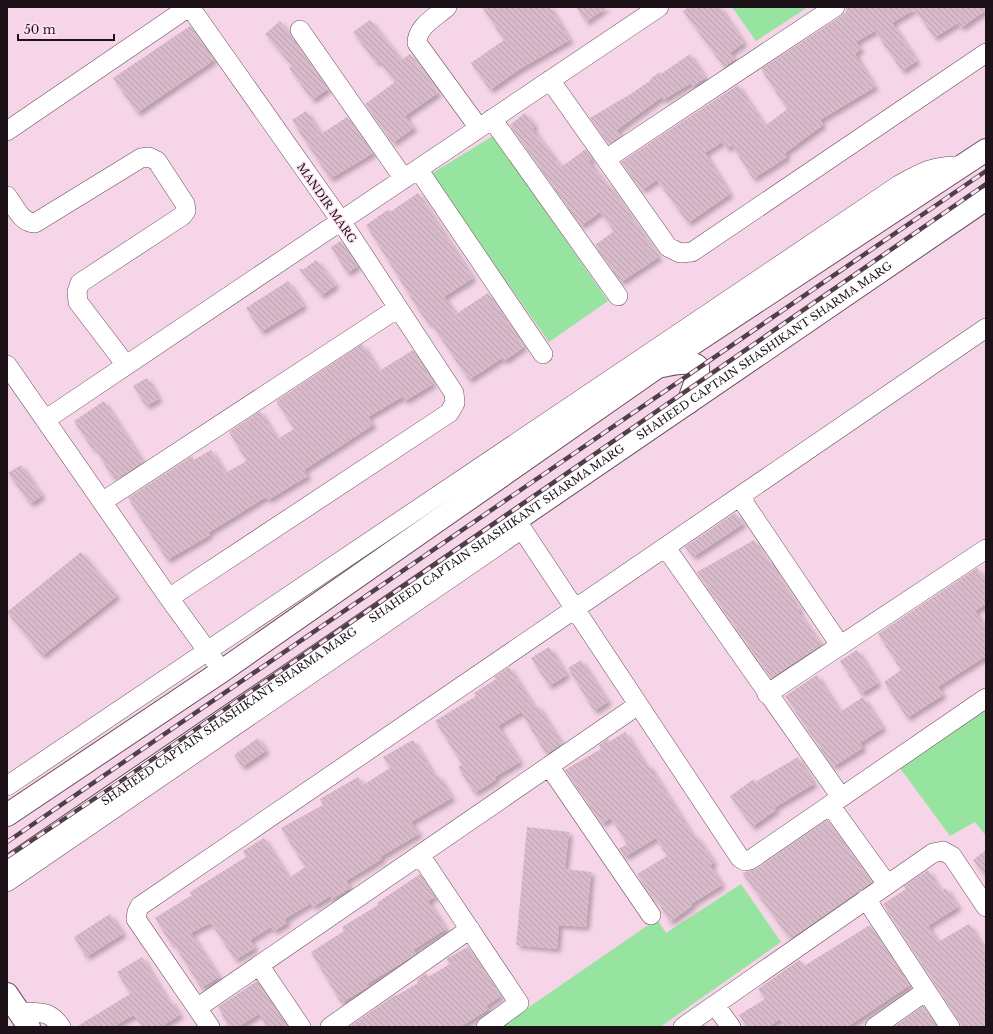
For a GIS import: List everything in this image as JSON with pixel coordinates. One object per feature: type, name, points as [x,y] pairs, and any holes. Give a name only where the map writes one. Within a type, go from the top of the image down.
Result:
[{"type":"main road","points":[[7,815],[222,671],[659,366],[986,150]]},
{"type":"main road","name":"SHAHEED CAPTAIN SHASHIKANT SHARMA MARG","points":[[11,867],[986,199]]},
{"type":"main road","points":[[659,366],[687,363],[694,364],[698,367],[698,375],[688,403]]},
{"type":"main road","points":[[7,994],[24,1020]]},
{"type":"street","points":[[7,131],[190,7]]},
{"type":"street","name":"MANDIR MARG","points":[[169,598],[449,413],[455,403],[454,393],[341,221],[190,7]]},
{"type":"street","points":[[447,7],[421,29],[417,35],[417,43],[486,124],[618,296]]},
{"type":"street","points":[[46,420],[659,7]]},
{"type":"street","points":[[606,159],[835,7]]},
{"type":"street","points":[[300,30],[411,174],[543,354]]},
{"type":"street","points":[[550,80],[668,247],[680,253],[692,252],[986,52]]},
{"type":"street","points":[[7,196],[23,219],[29,223],[36,223],[141,158],[149,157],[156,161],[185,204],[186,211],[182,216],[80,283],[77,292],[78,302],[126,365]]},
{"type":"street","points":[[7,786],[899,185],[924,171],[943,166],[961,166]]},
{"type":"street","points":[[102,502],[398,308]]},
{"type":"street","points":[[210,1027],[136,919],[140,906],[986,328]]},
{"type":"street","points":[[7,364],[169,598],[222,671]]},
{"type":"street","points":[[740,497],[840,646]]},
{"type":"street","points":[[7,882],[522,529],[740,858],[745,861],[750,860],[986,698]]},
{"type":"street","points":[[666,548],[767,694],[887,884]]},
{"type":"street","points":[[767,694],[840,646],[983,557]]},
{"type":"street","points":[[197,1008],[638,705]]},
{"type":"street","points":[[549,766],[651,915]]},
{"type":"street","points":[[683,1027],[933,853],[943,851],[952,856],[986,907]]},
{"type":"street","points":[[420,855],[520,1003],[486,1027]]},
{"type":"street","points":[[866,899],[950,1027]]},
{"type":"street","points":[[330,1027],[470,929]]},
{"type":"street","points":[[259,965],[301,1027]]},
{"type":"street","points":[[874,1027],[926,991]]},
{"type":"street","points":[[715,1005],[731,1027]]},
{"type":"street","points":[[24,1020],[50,1014],[61,1027]]},
{"type":"green space","points":[[732,7],[808,7],[756,41]]},
{"type":"green space","points":[[493,136],[608,301],[549,342],[431,174]]},
{"type":"green space","points":[[986,709],[986,836],[975,822],[950,836],[900,768]]},
{"type":"green space","points":[[741,884],[781,942],[660,1027],[500,1027],[657,919],[666,933]]},
{"type":"building","points":[[482,7],[550,7],[570,40],[520,69],[490,90],[471,63],[504,40]]},
{"type":"building","points":[[576,7],[607,7],[586,22]]},
{"type":"building","points":[[689,7],[720,7],[744,43],[730,53],[735,59],[724,67],[683,11]]},
{"type":"building","points":[[846,7],[986,7],[986,10],[961,28],[958,23],[934,38],[915,9],[892,23],[917,61],[902,71],[875,31],[856,42],[861,49],[855,54],[875,87],[820,120],[823,125],[785,153],[787,157],[753,179],[732,145],[727,149],[722,142],[705,153],[730,194],[688,223],[657,180],[642,190],[621,162],[738,85],[765,126],[787,109],[761,69],[841,16],[846,12]]},
{"type":"building","points":[[370,20],[401,60],[410,54],[438,93],[405,116],[414,128],[393,143],[365,104],[395,82],[379,61],[376,63],[353,32]]},
{"type":"building","points":[[280,21],[328,89],[312,100],[289,68],[292,66],[265,34]]},
{"type":"building","points":[[190,26],[214,60],[137,113],[113,78]]},
{"type":"building","points":[[690,54],[705,78],[693,86],[691,83],[663,100],[662,97],[617,130],[621,136],[609,144],[590,118],[632,93],[660,72],[661,74]]},
{"type":"building","points":[[306,111],[321,134],[347,117],[373,153],[330,179],[292,120]]},
{"type":"building","points":[[525,113],[535,126],[532,128],[561,167],[586,149],[592,159],[589,161],[607,185],[608,184],[659,257],[621,282],[595,245],[614,231],[600,212],[581,226],[510,125]]},
{"type":"building","points":[[418,193],[473,278],[444,297],[456,314],[488,293],[524,347],[504,361],[502,358],[469,380],[430,322],[428,324],[420,312],[366,225],[389,209],[390,212]]},
{"type":"building","points":[[341,241],[358,266],[347,273],[331,247]]},
{"type":"building","points":[[316,260],[336,285],[321,296],[299,269],[304,269]]},
{"type":"building","points":[[288,281],[304,306],[261,332],[246,308]]},
{"type":"building","points":[[362,344],[379,371],[413,350],[433,384],[405,401],[402,397],[368,417],[373,425],[304,470],[308,476],[268,500],[266,497],[208,533],[210,535],[167,560],[128,498],[192,456],[194,460],[211,450],[225,473],[245,462],[246,460],[229,432],[260,411],[277,439],[294,429],[276,401]]},
{"type":"building","points":[[147,378],[159,399],[146,406],[133,386]]},
{"type":"building","points":[[104,401],[143,462],[117,479],[115,475],[112,477],[95,448],[93,450],[74,421]]},
{"type":"building","points":[[21,465],[42,496],[30,504],[8,473]]},
{"type":"building","points":[[735,513],[743,524],[693,557],[685,547]]},
{"type":"building","points":[[754,540],[766,561],[768,559],[776,571],[775,572],[800,610],[798,611],[821,645],[771,678],[697,572]]},
{"type":"building","points":[[81,552],[117,596],[42,656],[7,612]]},
{"type":"building","points":[[977,568],[986,582],[986,604],[975,611],[986,629],[986,656],[938,687],[943,695],[907,718],[884,682],[901,670],[878,634]]},
{"type":"building","points":[[549,647],[567,675],[549,686],[531,658]]},
{"type":"building","points":[[857,650],[878,683],[861,694],[840,661]]},
{"type":"building","points":[[581,660],[608,702],[594,711],[568,668]]},
{"type":"building","points":[[509,667],[535,708],[538,706],[562,744],[546,754],[521,712],[498,726],[520,762],[495,777],[496,780],[474,793],[458,767],[462,764],[435,721],[476,696],[474,693],[496,679],[494,677]]},
{"type":"building","points":[[817,675],[840,712],[863,697],[883,728],[860,743],[863,748],[833,767],[785,696]]},
{"type":"building","points":[[625,732],[646,766],[648,764],[693,836],[695,835],[714,863],[710,865],[722,885],[691,904],[692,906],[670,922],[656,899],[654,900],[637,874],[667,856],[656,838],[625,857],[619,849],[627,844],[611,818],[602,824],[565,770],[601,749],[599,745],[608,739],[609,742]]},
{"type":"building","points":[[258,738],[266,751],[242,767],[234,755]]},
{"type":"building","points":[[413,740],[435,777],[438,775],[452,798],[411,822],[419,834],[380,857],[382,859],[346,881],[350,888],[332,899],[330,896],[313,907],[311,903],[285,919],[287,923],[274,931],[271,927],[250,940],[255,948],[235,960],[211,923],[191,933],[219,977],[201,988],[174,944],[172,945],[155,918],[192,895],[190,892],[246,857],[243,851],[264,838],[289,878],[305,867],[281,828],[323,805],[320,799],[358,777],[363,785],[390,768],[383,757]]},
{"type":"building","points":[[798,757],[814,784],[774,808],[776,810],[752,827],[730,796],[754,779],[755,782]]},
{"type":"building","points":[[827,820],[872,882],[790,939],[742,873],[756,869]]},
{"type":"building","points":[[527,827],[569,832],[565,869],[591,872],[586,927],[559,925],[557,949],[516,945]]},
{"type":"building","points":[[986,850],[986,877],[973,860]]},
{"type":"building","points":[[928,870],[941,891],[946,888],[958,907],[928,926],[938,942],[969,924],[986,952],[986,1027],[961,1027],[959,1021],[883,904],[906,889],[904,886]]},
{"type":"building","points":[[420,874],[435,897],[428,901],[446,929],[413,950],[416,954],[367,984],[369,986],[341,1003],[311,952],[344,931],[342,927],[378,905],[377,903]]},
{"type":"building","points":[[110,914],[123,934],[86,957],[74,937]]},
{"type":"building","points":[[870,925],[910,985],[847,1027],[786,1027],[780,1019],[768,1027],[747,1027],[739,1015],[765,999],[758,989],[799,960],[804,966]]},
{"type":"building","points":[[468,947],[501,996],[486,1006],[489,1009],[460,1027],[349,1027],[395,995],[396,996],[418,983],[417,980],[426,973],[428,977],[450,964],[446,959]]},
{"type":"building","points":[[142,957],[168,1001],[170,1000],[180,1015],[161,1027],[142,1027],[134,1015],[113,1027],[76,1027],[130,994],[117,972]]},
{"type":"building","points":[[257,981],[288,1027],[266,1027],[259,1014],[238,1027],[229,1027],[218,1007]]},
{"type":"building","points":[[923,1006],[937,1027],[894,1027]]},
{"type":"railway","points":[[7,842],[986,171]]},
{"type":"railway","points":[[7,857],[121,781],[986,184]]}]
